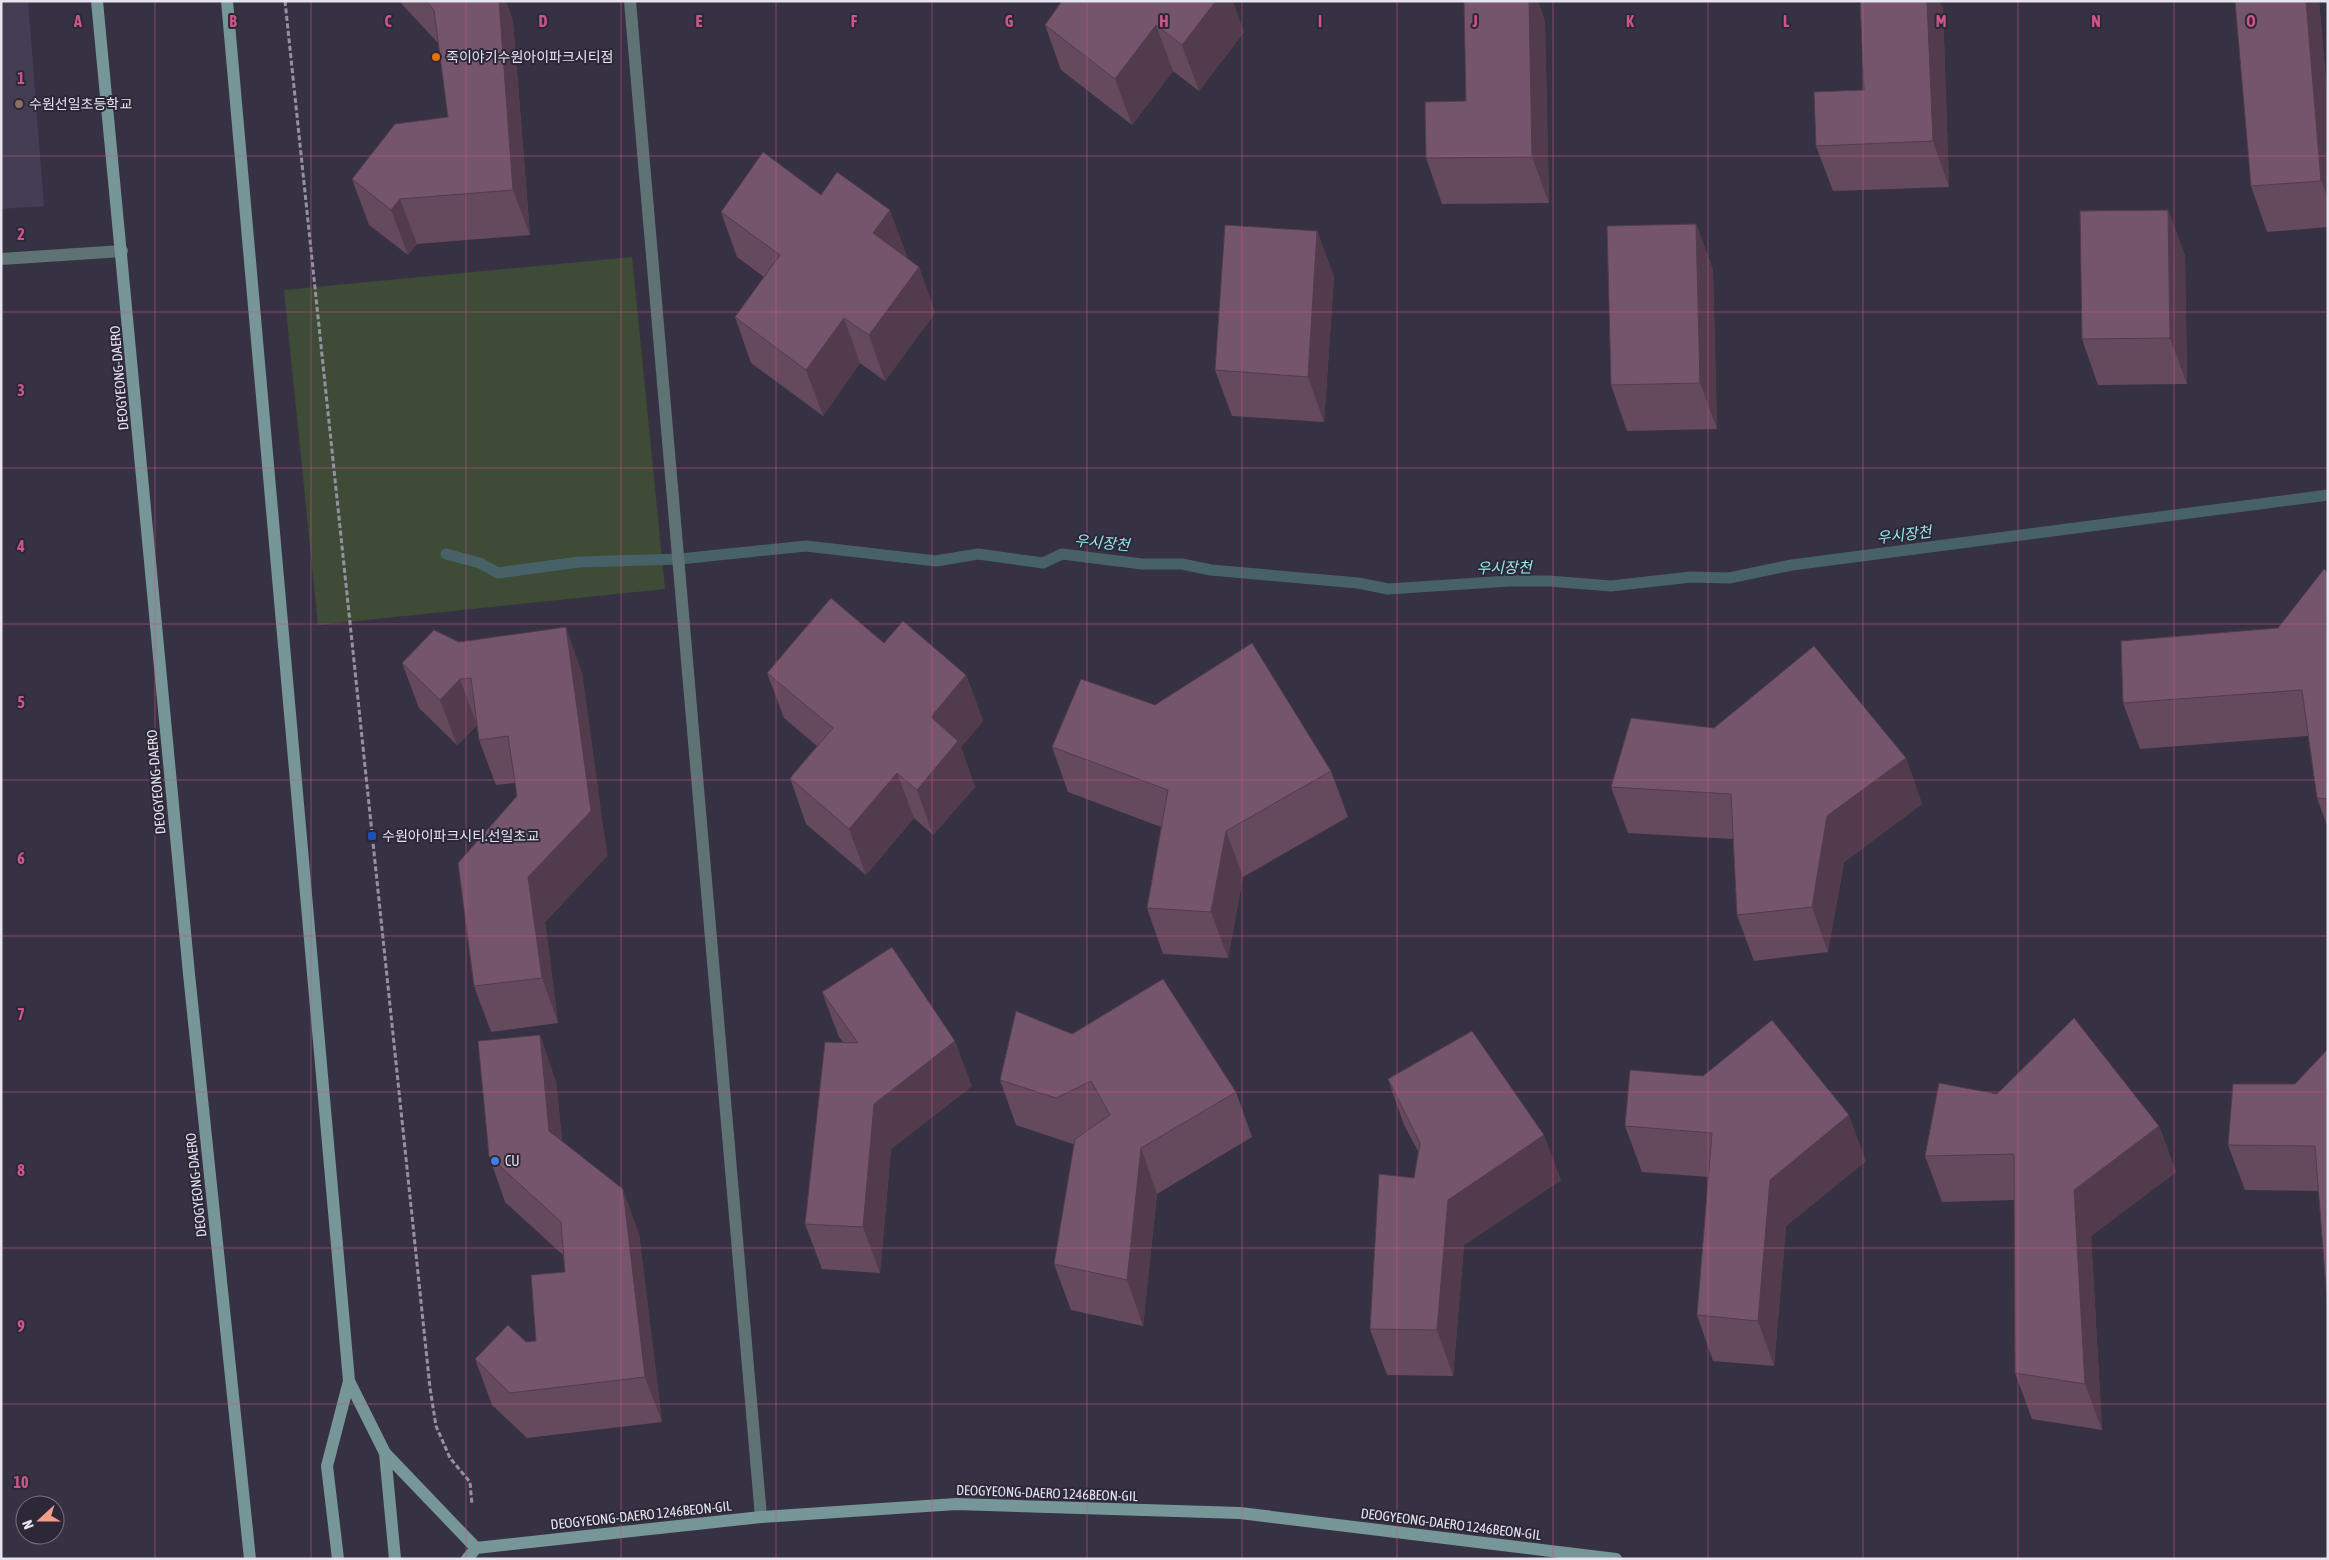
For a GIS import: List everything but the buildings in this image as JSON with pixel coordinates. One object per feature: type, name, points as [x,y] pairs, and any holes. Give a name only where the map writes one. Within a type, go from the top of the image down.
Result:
[{"type":"main road","name":"DEOGYEONG-DAERO","points":[[96,1],[122,251],[189,974],[250,1559]]},
{"type":"main road","points":[[226,1],[349,1380],[327,1466],[338,1559]]},
{"type":"main road","points":[[349,1380],[385,1453],[476,1548],[467,1559]]},
{"type":"main road","points":[[385,1453],[395,1559]]},
{"type":"main road","name":"DEOGYEONG-DAERO 1246BEON-GIL","points":[[476,1548],[761,1517],[956,1504],[1240,1514],[1616,1559]]},
{"type":"street","points":[[630,1],[761,1517]]},
{"type":"street","points":[[1,259],[122,251]]},
{"type":"path","points":[[285,1],[430,1388],[436,1426],[450,1458],[470,1482]]},
{"type":"shaded area","name":"수원선일초등학교","points":[[1,1],[28,1],[44,206],[1,209]]},
{"type":"green space","points":[[632,257],[665,589],[318,625],[284,290]]},
{"type":"waterway","name":"우시장천","points":[[446,554],[480,563],[498,573],[579,562],[680,559],[806,546],[936,561],[978,554],[1043,563],[1062,554],[1142,564],[1182,564],[1211,570],[1358,583],[1388,589],[1509,581],[1549,581],[1611,586],[1691,577],[1729,578],[1792,565],[2328,495]]},
{"type":"place","name":"죽이야기수원아이파크시티점","points":[[436,57]]},
{"type":"place","name":"수원선일초등학교","points":[[19,104]]},
{"type":"place","name":"수원아이파크시티.선일초교","points":[[372,836]]},
{"type":"place","name":"CU","points":[[495,1161]]}]
